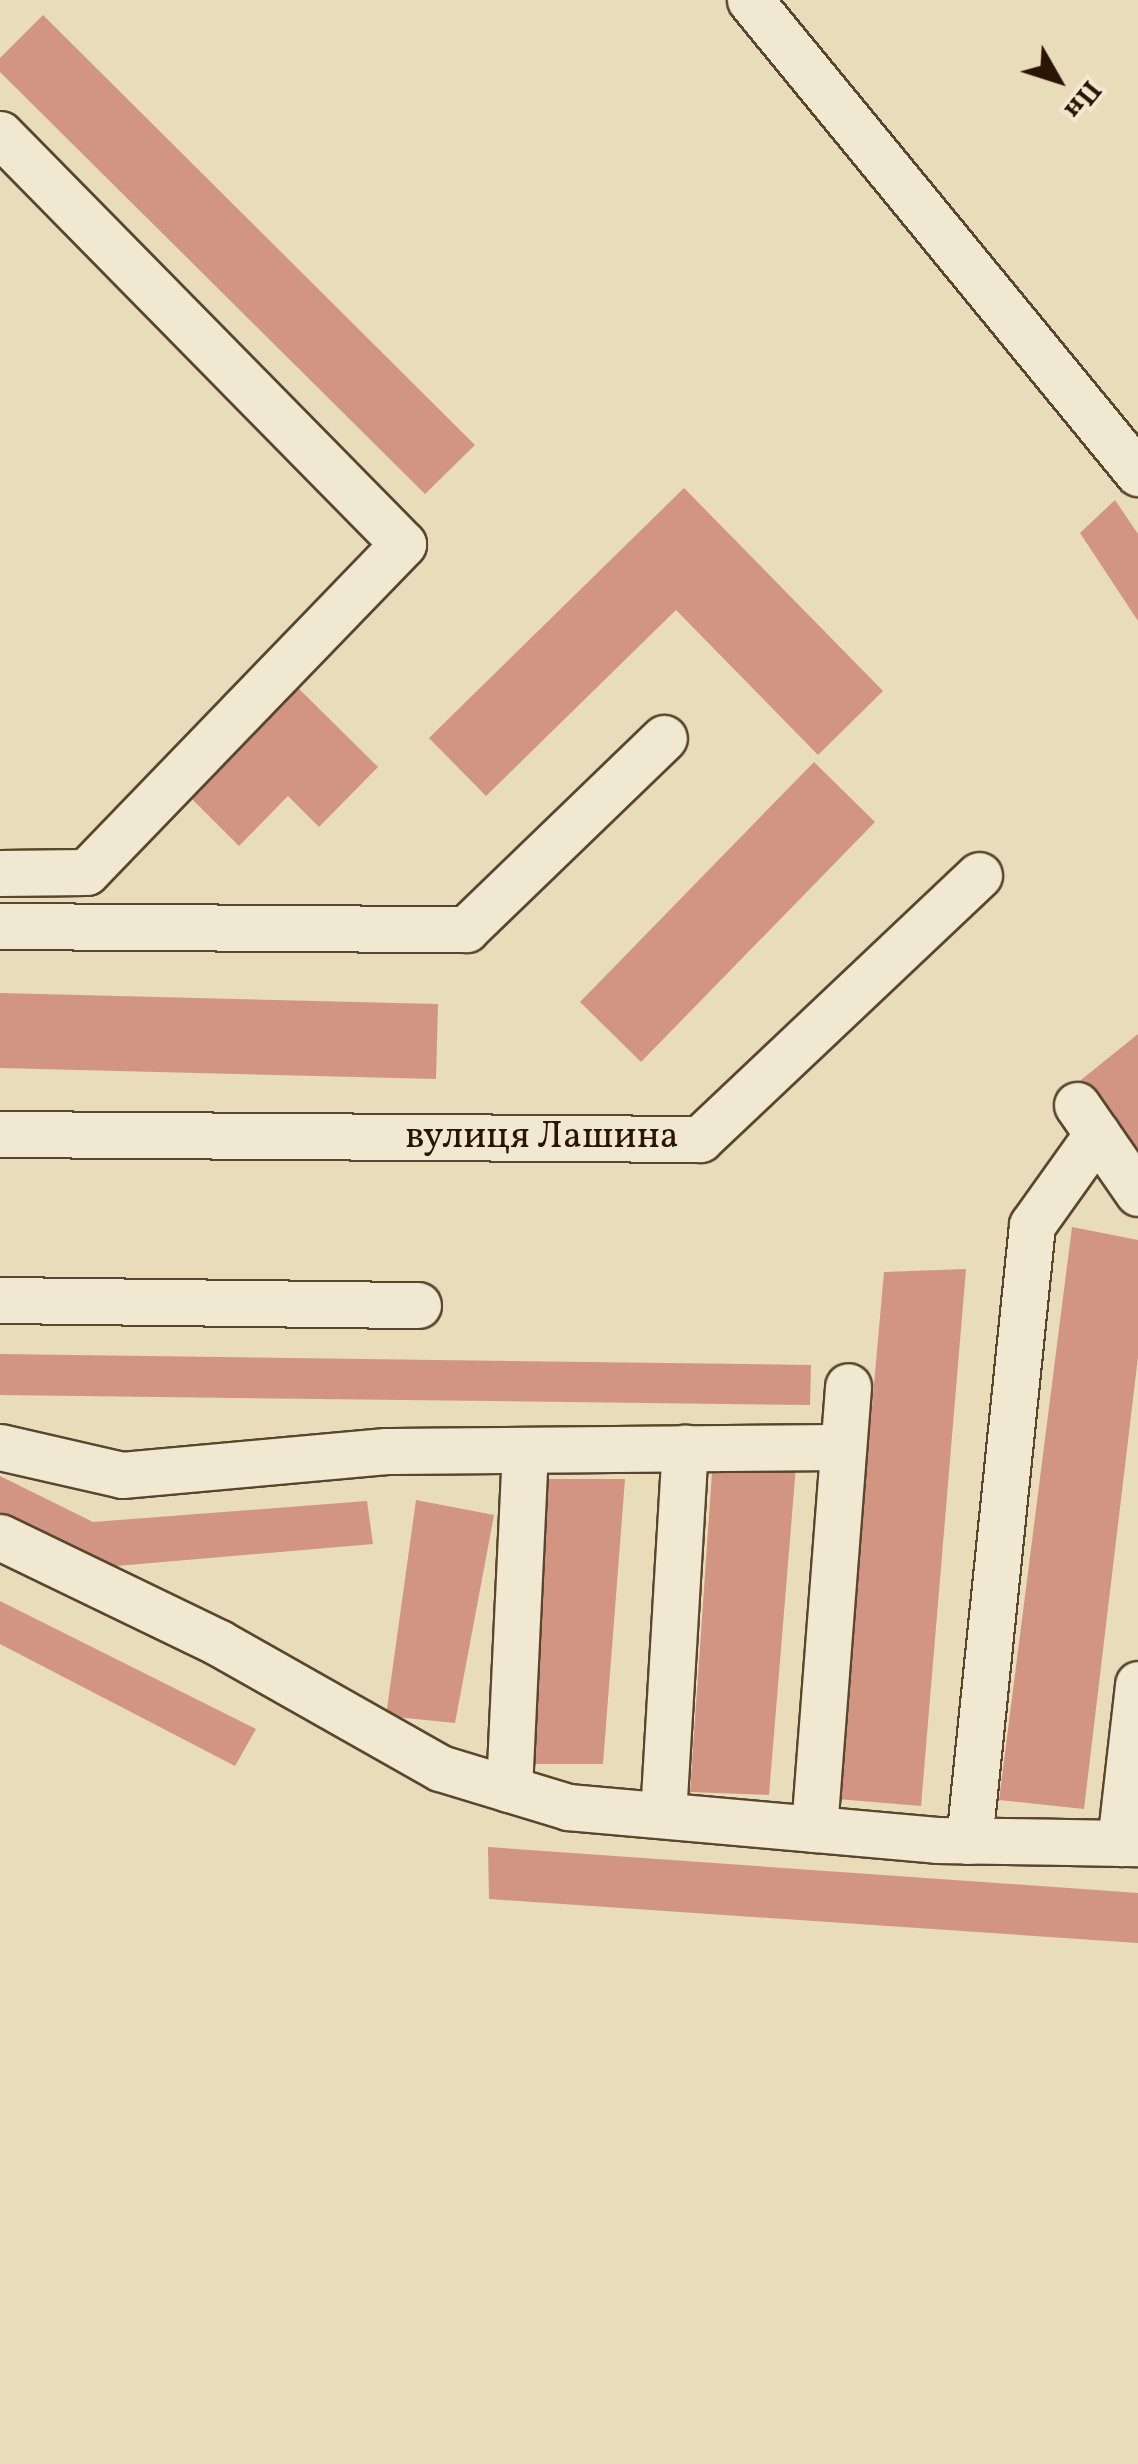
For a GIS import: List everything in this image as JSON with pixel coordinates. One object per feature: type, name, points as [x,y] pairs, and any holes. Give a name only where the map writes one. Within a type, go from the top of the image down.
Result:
[{"type":"street","points":[[750,0],[1138,473]]},
{"type":"street","points":[[0,134],[403,544],[86,872],[0,873]]},
{"type":"street","points":[[0,926],[466,930],[664,738]]},
{"type":"street","name":"вулиця Лашина","points":[[0,1134],[700,1139],[979,875]]},
{"type":"street","points":[[969,1841],[1032,1225],[1087,1120],[1138,1192]]},
{"type":"street","points":[[0,1300],[418,1306]]},
{"type":"street","points":[[814,1829],[848,1386]]},
{"type":"street","points":[[0,1448],[122,1475],[386,1451],[842,1447]]},
{"type":"street","points":[[663,1815],[685,1448]]},
{"type":"street","points":[[509,1789],[525,1450]]},
{"type":"street","points":[[0,1538],[218,1643],[440,1768],[568,1807],[969,1841],[1129,1843],[1138,1684]]},
{"type":"building","points":[[43,15],[475,445],[425,494],[0,72],[0,58]]},
{"type":"building","points":[[684,488],[883,691],[818,755],[676,610],[486,796],[429,738]]},
{"type":"building","points":[[1115,500],[1138,534],[1138,621],[1080,533]]},
{"type":"building","points":[[291,681],[378,767],[319,827],[288,796],[239,846],[184,791]]},
{"type":"building","points":[[814,762],[875,822],[641,1062],[580,1002]]},
{"type":"building","points":[[0,993],[438,1004],[436,1079],[0,1068]]},
{"type":"building","points":[[1138,1034],[1138,1167],[1076,1084]]},
{"type":"building","points":[[1072,1227],[1138,1240],[1138,1357],[1084,1809],[999,1800]]},
{"type":"building","points":[[966,1269],[921,1806],[837,1799],[884,1272]]},
{"type":"building","points":[[0,1354],[811,1365],[810,1405],[0,1395]]},
{"type":"building","points":[[713,1458],[796,1466],[769,1795],[690,1792]]},
{"type":"building","points":[[0,1476],[93,1522],[367,1501],[373,1544],[93,1568],[0,1523]]},
{"type":"building","points":[[544,1479],[625,1479],[603,1764],[527,1764]]},
{"type":"building","points":[[416,1500],[494,1515],[455,1723],[386,1716]]},
{"type":"building","points":[[0,1601],[256,1729],[235,1766],[0,1644]]},
{"type":"building","points":[[488,1847],[1138,1893],[1138,1943],[489,1899]]}]
